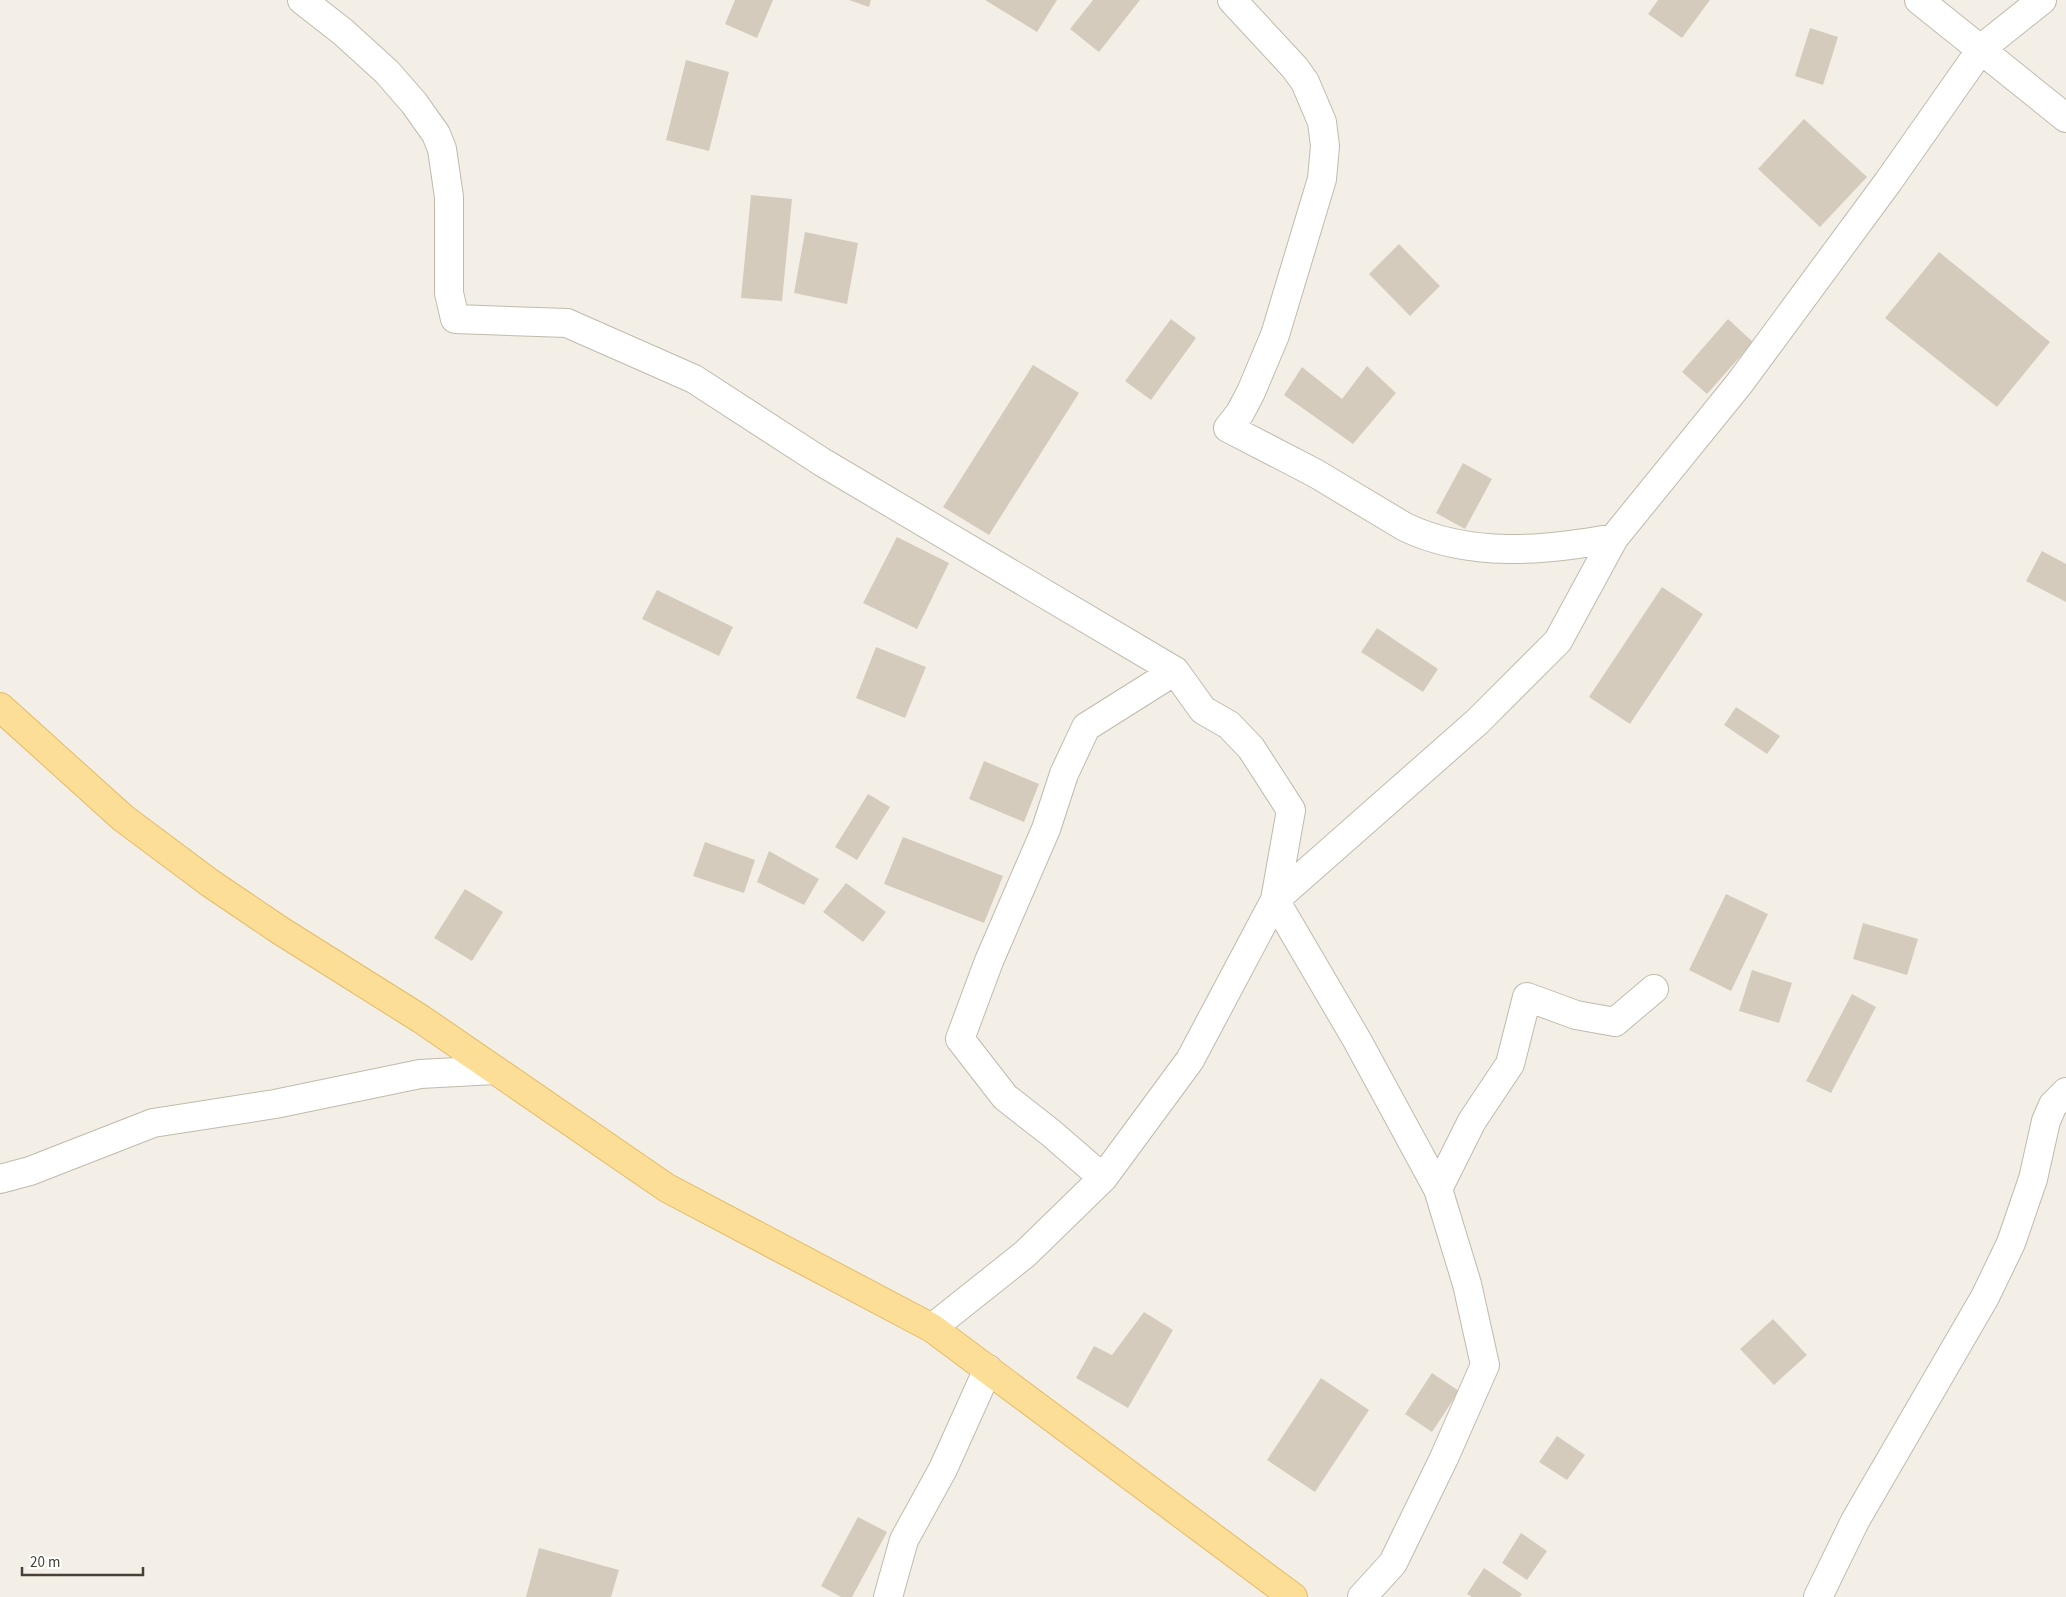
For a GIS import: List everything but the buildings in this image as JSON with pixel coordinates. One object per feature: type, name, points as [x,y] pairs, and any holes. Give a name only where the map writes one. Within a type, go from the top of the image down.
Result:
[{"type":"main road","points":[[0,707],[123,818],[210,883],[281,931],[421,1019],[667,1188],[932,1328],[1293,1597]]},
{"type":"street","points":[[302,0],[343,32],[387,72],[420,111],[436,134],[442,150],[449,197],[450,293],[455,319],[567,323],[694,378],[822,462],[1175,671],[1203,710],[1229,725],[1251,748],[1291,810],[1275,900],[1190,1060],[1103,1178],[1025,1254],[932,1328]]},
{"type":"street","points":[[1232,0],[1295,68],[1305,82],[1322,122],[1325,146],[1322,179],[1275,335],[1251,392],[1240,413],[1228,428],[1315,473],[1419,534],[1444,541],[1480,547],[1526,550],[1567,547],[1614,538]]},
{"type":"street","points":[[1919,0],[1982,48],[2066,118]]},
{"type":"street","points":[[1275,900],[1477,722],[1558,641],[1614,538],[1739,384],[1888,182],[1982,48],[2042,0]]},
{"type":"street","points":[[1103,1178],[1051,1133],[1005,1097],[960,1039],[989,961],[1046,829],[1064,774],[1086,727],[1175,671]]},
{"type":"street","points":[[1275,900],[1357,1040],[1438,1190],[1467,1284],[1485,1365],[1444,1458],[1393,1563],[1362,1597]]},
{"type":"street","points":[[1438,1190],[1472,1121],[1510,1064],[1527,997],[1576,1015],[1615,1022],[1654,989]]},
{"type":"street","points":[[0,1179],[30,1171],[153,1123],[275,1104],[420,1074],[495,1070]]},
{"type":"street","points":[[1818,1597],[1855,1521],[1985,1297],[2011,1243],[2033,1178],[2046,1121],[2053,1105],[2066,1092]]},
{"type":"street","points":[[888,1597],[904,1540],[943,1469],[988,1370]]}]
